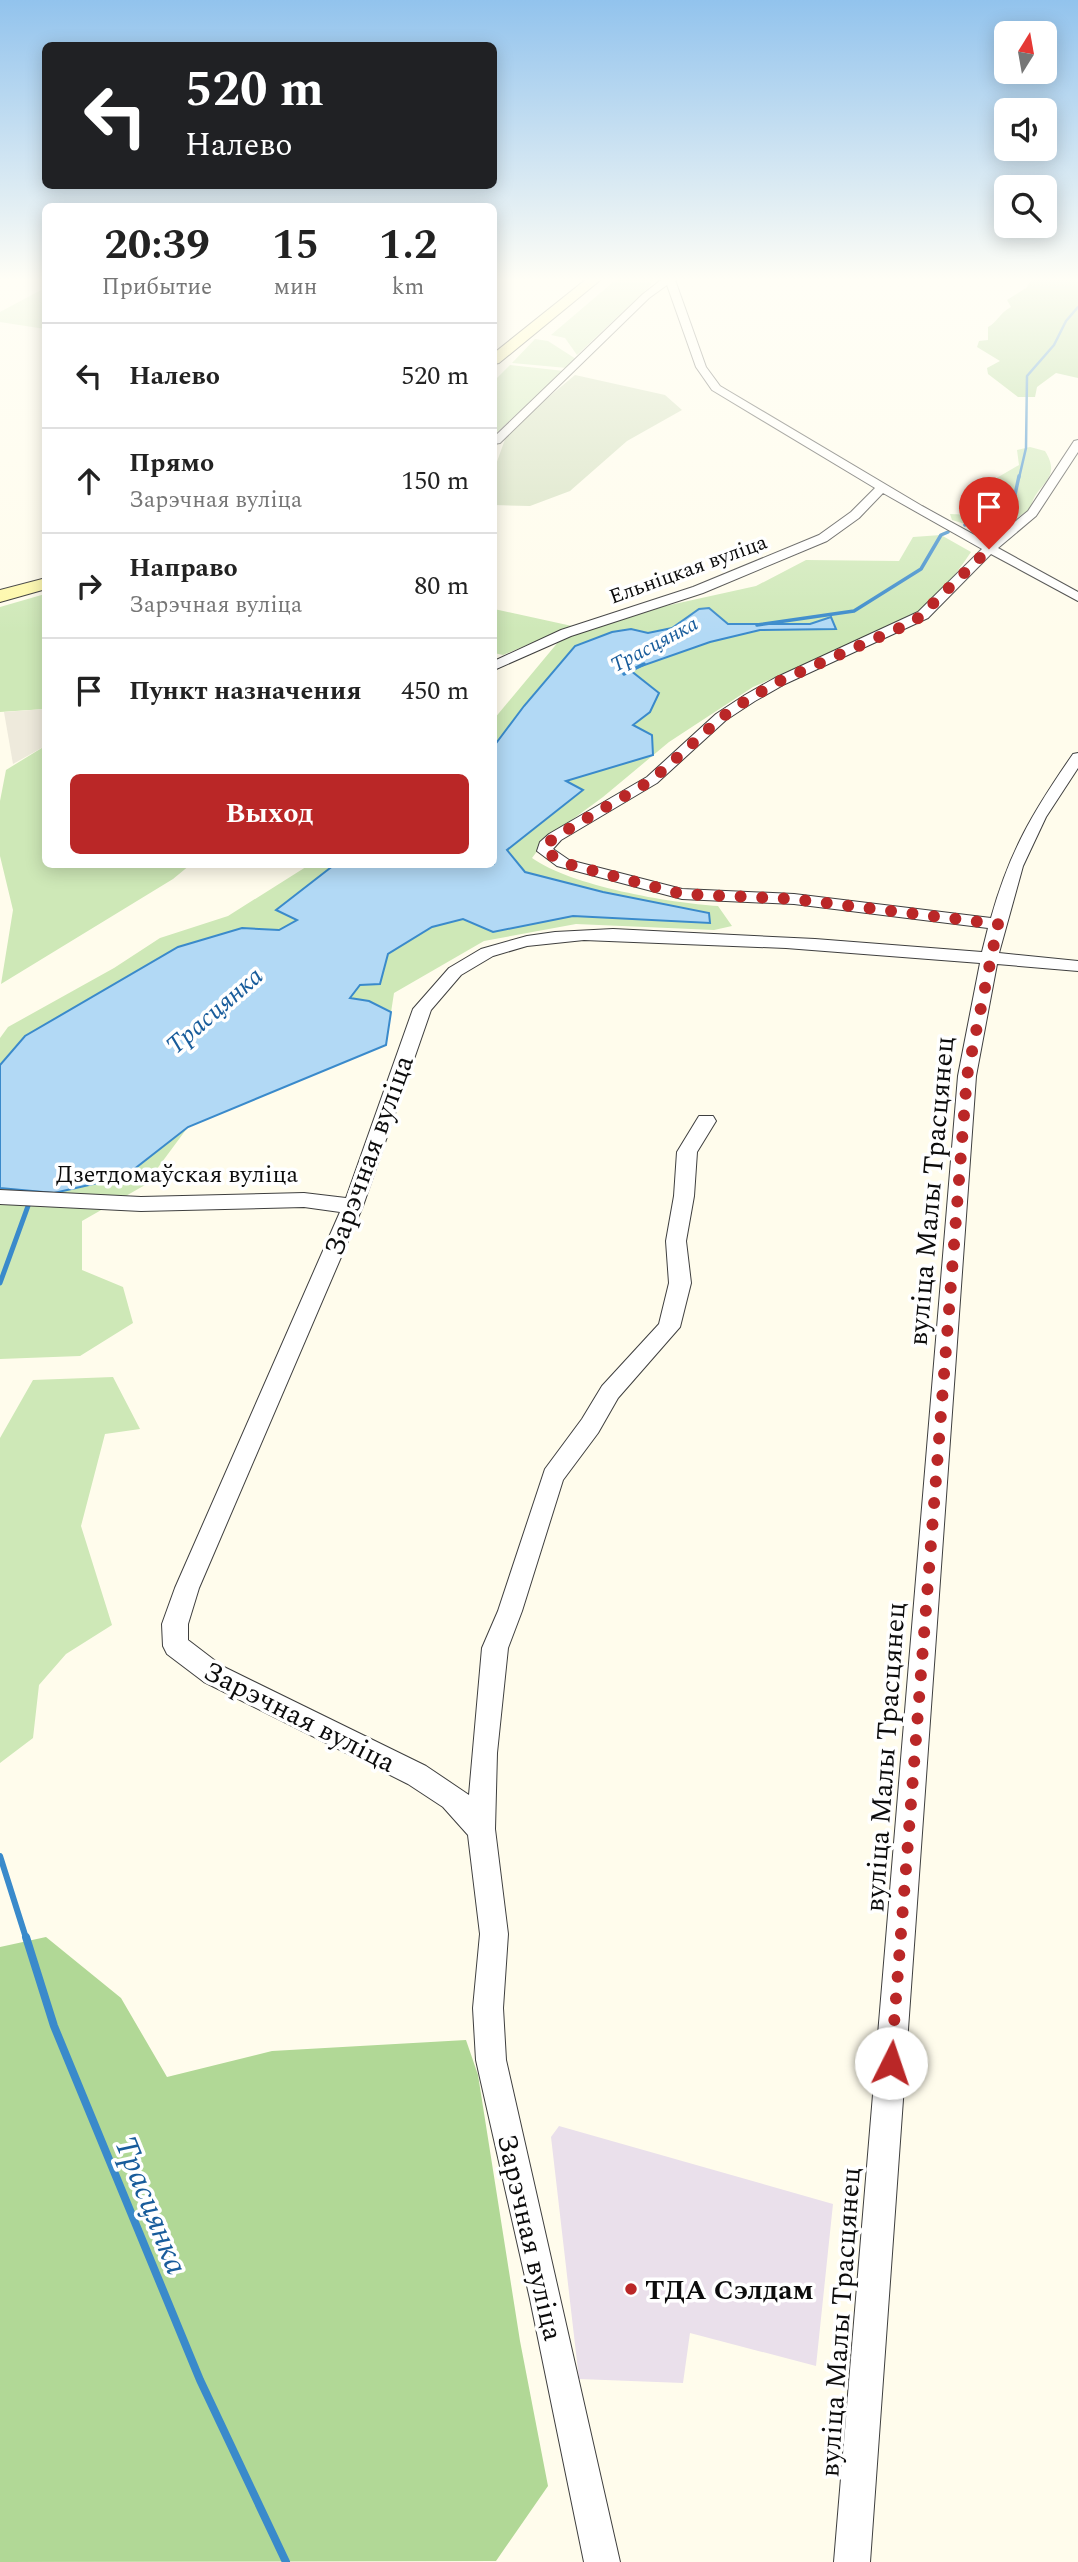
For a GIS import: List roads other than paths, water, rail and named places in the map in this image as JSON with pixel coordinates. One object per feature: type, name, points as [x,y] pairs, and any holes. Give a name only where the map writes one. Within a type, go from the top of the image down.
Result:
[{"type":"main road","points":[[0,586],[42,575]]},
{"type":"main road","points":[[0,596],[42,584]]},
{"type":"street","points":[[497,440],[542,397]]},
{"type":"street","points":[[732,397],[989,549],[1078,597]]},
{"type":"street","points":[[998,924],[794,899],[682,894],[564,863],[545,851],[546,845],[555,837],[652,780],[722,717],[750,698],[780,681],[915,621],[989,549],[1032,513],[1073,459],[1078,443]]},
{"type":"street","name":"Ельніцкая вуліца","points":[[497,665],[566,633],[698,590],[823,538],[855,515],[883,487]]},
{"type":"street","name":"вуліца Малы Трасцянец","points":[[852,2562],[967,1076],[989,958],[1005,894],[1027,838],[1078,757]]},
{"type":"street","name":"Зарэчная вуліца","points":[[602,2562],[546,2299],[491,2060],[488,2008],[494,1934],[481,1829],[453,1798],[417,1775],[213,1674],[176,1646],[176,1624],[187,1588],[353,1206],[422,1009],[434,991],[457,968],[501,947],[548,939],[638,936],[789,941],[989,958]]},
{"type":"street","points":[[989,958],[1078,966]]},
{"type":"street","points":[[481,1829],[484,1753],[495,1648],[510,1611],[554,1476],[590,1426],[610,1392],[669,1327],[680,1283],[677,1241],[687,1152],[706,1121]]},
{"type":"street","name":"Дзетдомаўская вуліца","points":[[0,1197],[141,1204],[304,1200],[353,1206]]},
{"type":"water","points":[[709,608],[728,624],[810,624],[831,617],[836,629],[760,630],[710,642],[630,670],[659,693],[650,712],[633,725],[652,735],[653,755],[566,781],[583,790],[507,850],[525,872],[603,892],[709,913],[710,923],[573,916],[493,932],[463,919],[432,927],[388,954],[380,984],[360,985],[350,998],[369,1001],[391,1012],[386,1045],[188,1127],[124,1177],[54,1193],[0,1188],[0,1065],[25,1036],[178,947],[242,928],[279,930],[297,920],[276,910],[330,868],[497,868],[497,742],[524,706],[575,646],[612,632],[631,629],[648,633],[672,628],[699,609]]},
{"type":"waterway","name":"Трасцянка","points":[[1019,478],[1026,448],[1027,397]]},
{"type":"waterway","name":"Трасцянка","points":[[965,525],[1013,504],[1019,476]]},
{"type":"waterway","name":"Трасцянка","points":[[757,625],[854,611],[921,569],[941,535],[948,532]]},
{"type":"waterway","name":"Трасцянка","points":[[624,674],[644,664]]},
{"type":"waterway","name":"Трасцянка","points":[[0,1283],[28,1206]]},
{"type":"waterway","name":"Трасцянка","points":[[0,1856],[26,1938]]},
{"type":"waterway","name":"Трасцянка","points":[[26,1937],[54,2026],[200,2380],[286,2562]]},
{"type":"place","name":"ТДА Сэлдам","points":[[631,2289]]}]
